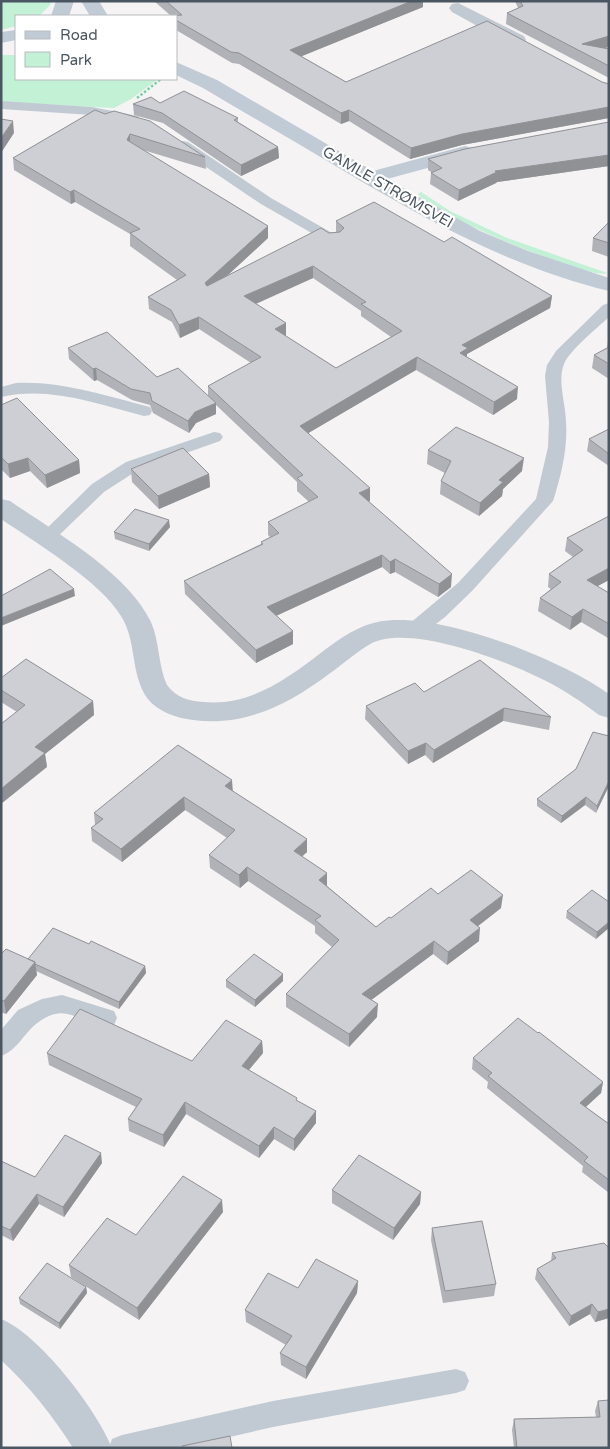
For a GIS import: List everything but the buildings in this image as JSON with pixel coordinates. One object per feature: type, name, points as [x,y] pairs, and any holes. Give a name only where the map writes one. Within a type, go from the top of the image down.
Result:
[{"type":"main road","points":[[60,15],[65,1]]},
{"type":"main road","points":[[90,1],[98,15]]},
{"type":"main road","points":[[1,38],[15,35]]},
{"type":"main road","points":[[1,50],[15,49]]},
{"type":"main road","name":"GAMLE STRØMSVEI","points":[[178,69],[210,84],[432,214],[496,246],[548,266],[609,285]]},
{"type":"main road","points":[[370,178],[485,148]]},
{"type":"street","points":[[458,8],[536,50]]},
{"type":"street","points":[[1,507],[112,585],[131,610],[143,634],[149,677],[160,694],[171,704],[194,711],[217,713],[250,708],[276,697],[303,680],[359,638],[380,630],[416,629],[489,647],[536,664],[566,679],[609,708]]},
{"type":"street","points":[[1,1336],[30,1363],[72,1413],[94,1448]]},
{"type":"lane","points":[[1,105],[104,112],[150,125]]},
{"type":"lane","points":[[172,138],[266,201],[334,240]]},
{"type":"lane","points":[[416,629],[465,587],[544,501],[557,447],[558,422],[553,376],[554,365],[562,354],[609,308]]},
{"type":"lane","points":[[1,392],[14,387],[43,387],[144,411]]},
{"type":"lane","points":[[46,538],[98,488],[132,466],[214,437]]},
{"type":"lane","points":[[1,1046],[26,1016],[50,1006],[62,1004],[106,1018]]},
{"type":"lane","points":[[122,1448],[273,1414],[456,1381]]},
{"type":"green space","points":[[1,1],[51,1],[50,5],[40,15],[15,15],[15,26],[1,30]]},
{"type":"green space","points":[[1,55],[15,55],[15,80],[157,80],[131,99],[114,108],[1,102]]},
{"type":"green space","points":[[421,192],[450,211],[507,238],[607,273],[571,266],[510,243],[478,229],[429,203],[418,194]]}]
